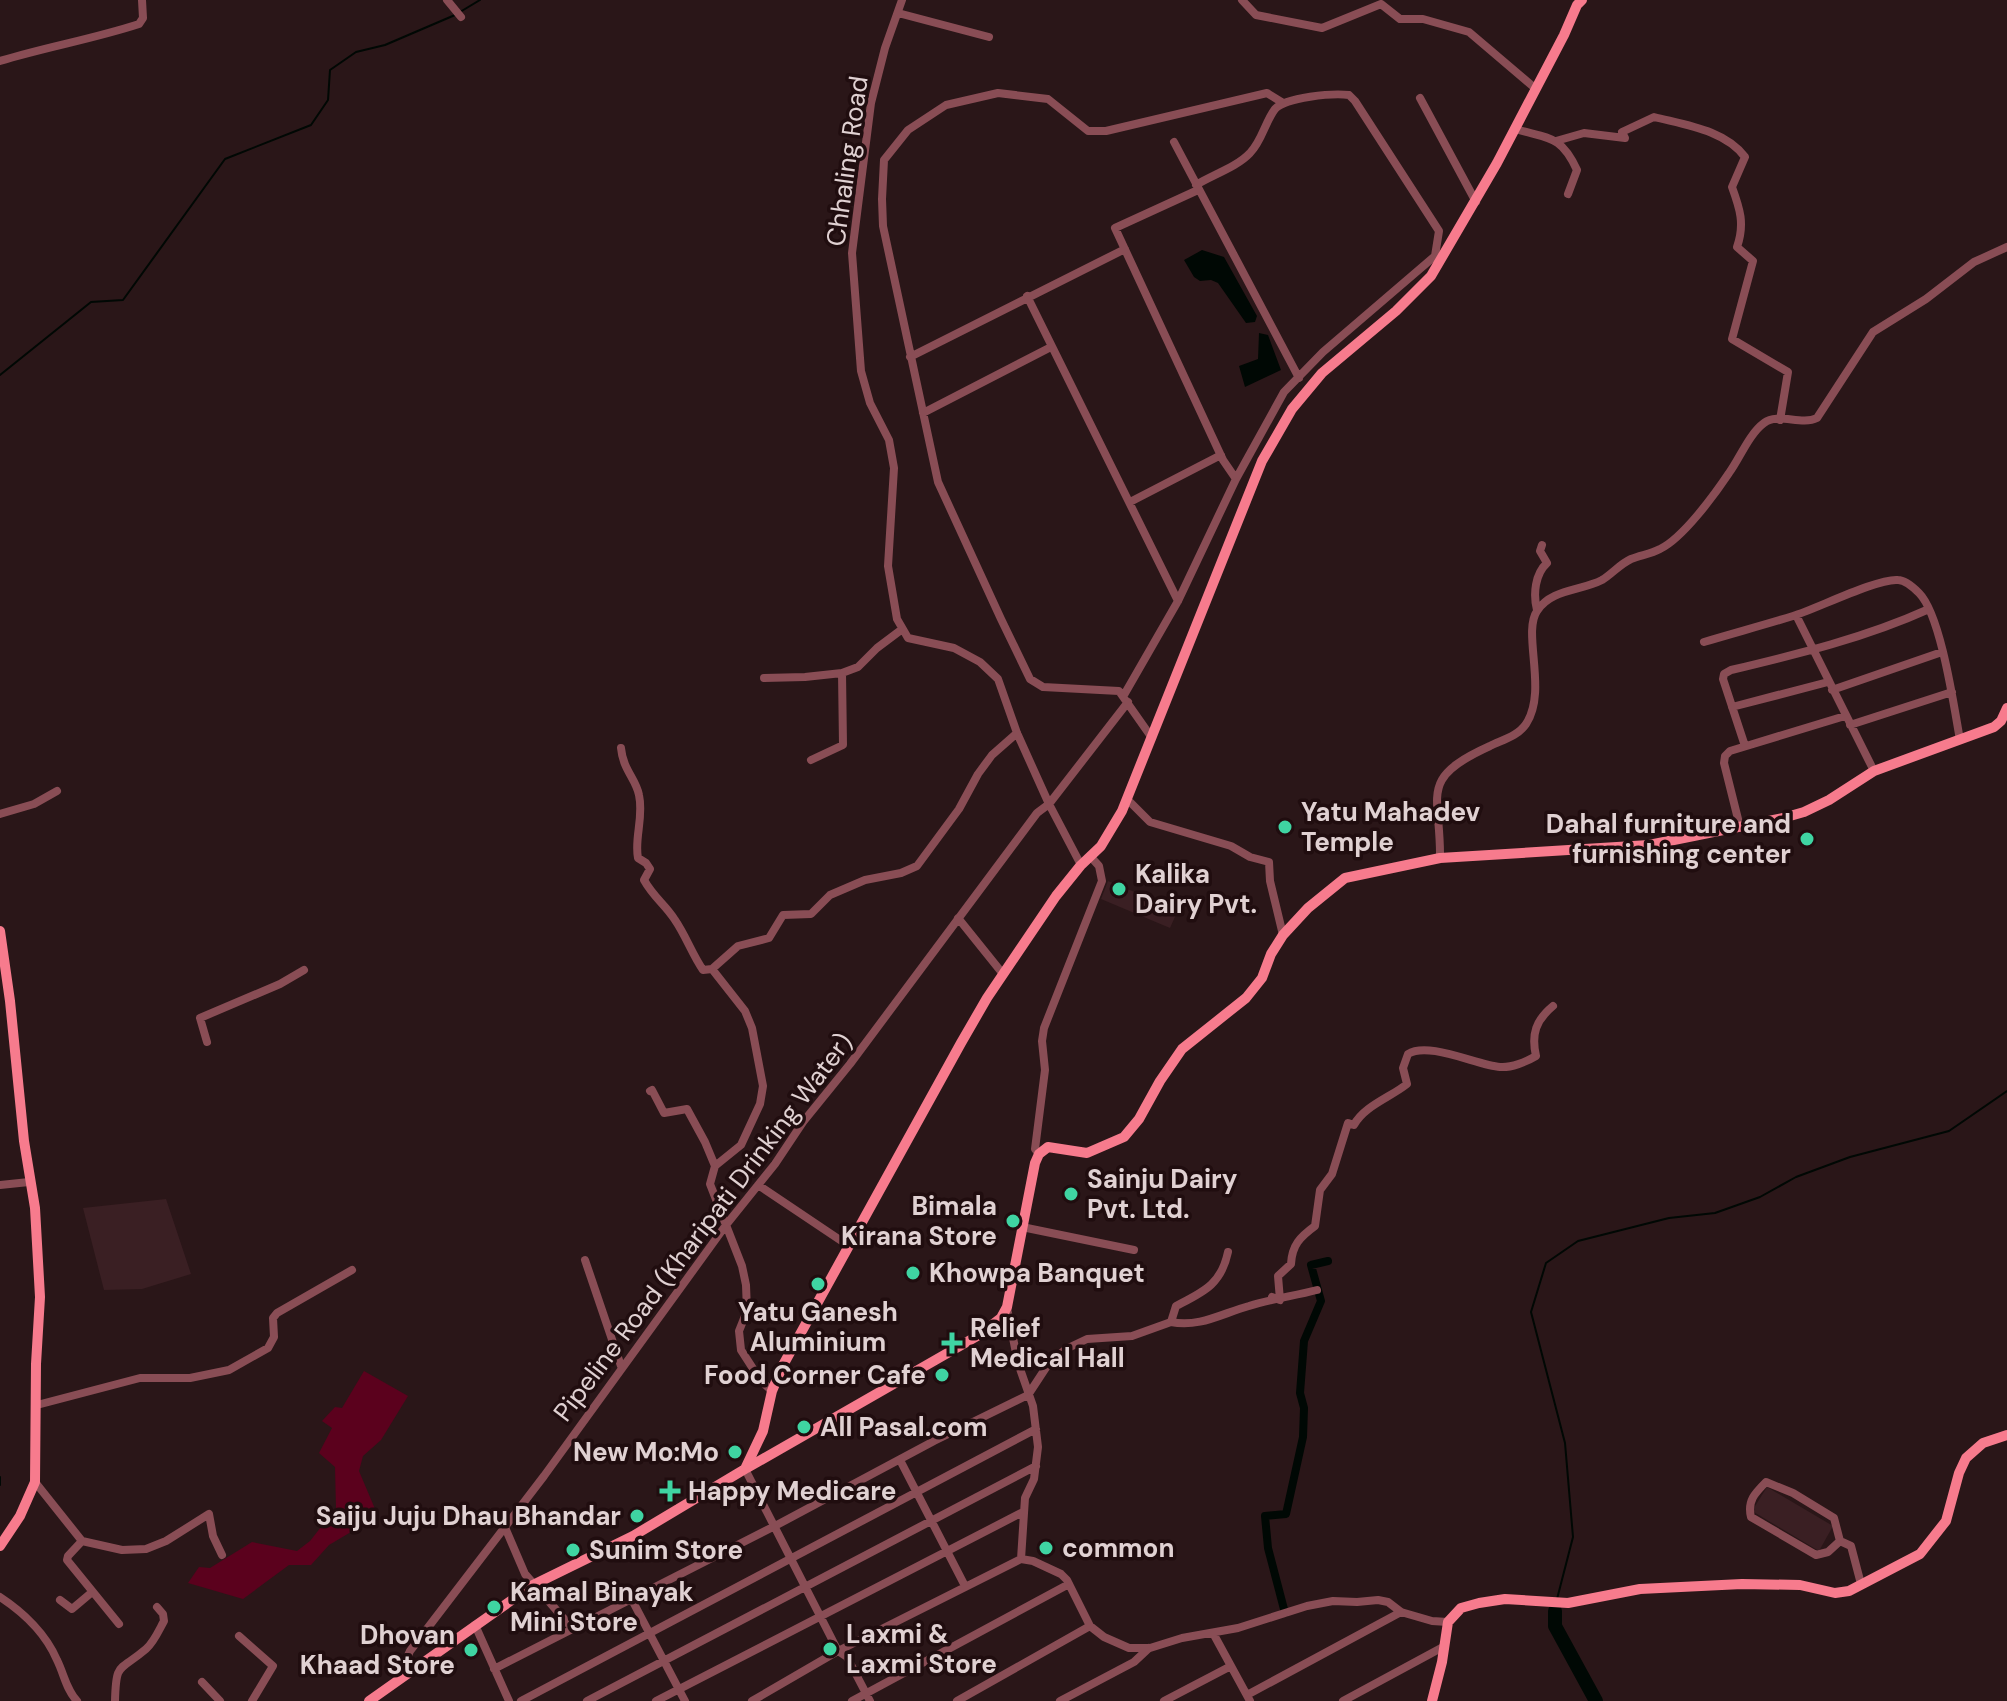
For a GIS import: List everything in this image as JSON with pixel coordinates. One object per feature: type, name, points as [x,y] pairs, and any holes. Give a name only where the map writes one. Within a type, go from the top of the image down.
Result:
[{"type":"main road","points":[[745,1469],[763,1431],[772,1391],[796,1340],[961,1043],[1056,896],[1109,833],[1127,799],[1262,461],[1282,424],[1322,373],[1396,311],[1431,276],[1476,202],[1579,2]]},
{"type":"main road","points":[[369,1701],[533,1585],[633,1536],[979,1335],[1001,1318],[1007,1307],[1039,1154],[1048,1147],[1087,1153],[1124,1137],[1139,1119],[1182,1049],[1256,988],[1283,935],[1308,908],[1345,878],[1440,858],[1649,845],[1804,812],[1874,771],[1994,727],[2007,708]]},
{"type":"main road","points":[[0,931],[29,1182],[35,1208],[39,1279],[35,1482],[20,1516],[0,1546]]},
{"type":"main road","points":[[1432,1701],[1448,1622],[1461,1608],[1479,1603],[1505,1599],[1568,1603],[1640,1589],[1688,1585],[1770,1583],[1845,1593],[1923,1551],[1946,1521],[1966,1458],[1983,1443],[2007,1435]]},
{"type":"street","points":[[0,61],[139,24],[143,18],[142,0]]},
{"type":"street","name":"Chhaling Road","points":[[901,630],[888,566],[894,468],[889,440],[870,403],[861,371],[852,253],[871,103],[885,48],[902,0]]},
{"type":"street","points":[[1242,0],[1256,15],[1322,28],[1381,4],[1400,19],[1423,19],[1469,32],[1536,89]]},
{"type":"street","points":[[449,3],[461,17]]},
{"type":"street","points":[[898,13],[989,37]]},
{"type":"street","points":[[1152,738],[1119,691],[1043,687],[1030,679],[938,482],[883,226],[884,160],[908,130],[946,105],[998,93],[1048,99],[1088,131],[1106,131],[1267,93],[1283,103],[1273,113],[1247,157],[1197,187],[1115,228],[1221,455],[1236,479]]},
{"type":"street","name":"Pipeline Road (Kharipati Drinking Water)","points":[[397,1680],[410,1651],[544,1476],[621,1366],[652,1329],[726,1225],[1037,813],[1049,804],[1126,698],[1178,601],[1236,479],[1284,392],[1323,352],[1435,256],[1439,231],[1352,97],[1330,95],[1283,103]]},
{"type":"street","points":[[1420,98],[1476,202]]},
{"type":"street","points":[[1556,141],[1584,133],[1625,138],[1622,132],[1654,117],[1713,133],[1738,147],[1745,157],[1732,187],[1742,214],[1742,233],[1737,247],[1753,261],[1732,339],[1788,372],[1780,420]]},
{"type":"street","points":[[1515,129],[1564,146],[1577,170],[1568,194]]},
{"type":"street","points":[[1174,142],[1299,378]]},
{"type":"street","points":[[1537,610],[1559,594],[1597,582],[1629,560],[1671,543],[1731,471],[1761,425],[1768,421],[1805,422],[1817,418],[1873,332],[1926,299],[1974,262],[2007,247]]},
{"type":"street","points":[[910,357],[1125,249]]},
{"type":"street","points":[[1027,296],[1178,601]]},
{"type":"street","points":[[923,413],[1051,347]]},
{"type":"street","points":[[1130,502],[1221,455]]},
{"type":"street","points":[[1440,858],[1436,806],[1439,781],[1482,749],[1518,733],[1530,717],[1535,689],[1535,600],[1539,574],[1547,563],[1540,551],[1542,545]]},
{"type":"street","points":[[1704,642],[1898,580],[1919,593],[1929,609],[1952,692],[1960,740]]},
{"type":"street","points":[[1745,746],[1724,674],[1812,651],[1929,609]]},
{"type":"street","points":[[1796,615],[1874,771]]},
{"type":"street","points":[[764,678],[842,673],[858,667],[901,630],[908,638],[954,648],[980,662],[998,679],[1017,733],[1081,865]]},
{"type":"street","points":[[1732,707],[1830,686],[1942,652]]},
{"type":"street","points":[[811,760],[843,745],[842,673]]},
{"type":"street","points":[[1740,827],[1724,763],[1730,751],[1952,692]]},
{"type":"street","points":[[621,748],[623,764],[639,792],[642,824],[636,848],[638,858],[650,869],[644,880],[652,896],[676,920],[703,970],[712,969],[738,946],[769,938],[783,915],[811,914],[830,895],[865,880],[901,873],[917,866],[959,809],[992,755],[1017,733]]},
{"type":"street","points":[[0,814],[34,804],[57,791]]},
{"type":"street","points":[[1127,799],[1150,822],[1231,846],[1250,857],[1269,862],[1270,881],[1283,935]]},
{"type":"street","points":[[1039,1154],[1035,1149],[1045,1070],[1044,1028],[1102,881],[1099,866],[1090,856]]},
{"type":"street","points":[[958,918],[1003,974]]},
{"type":"street","points":[[712,969],[745,1011],[752,1028],[763,1086],[760,1104],[741,1145],[715,1166],[710,1184],[742,1266],[748,1298],[747,1311],[739,1331],[741,1350],[761,1381],[772,1391]]},
{"type":"street","points":[[207,1042],[200,1018],[280,984],[304,970]]},
{"type":"street","points":[[1276,1299],[1278,1276],[1291,1264],[1292,1249],[1315,1226],[1320,1190],[1332,1174],[1348,1123],[1354,1125],[1357,1119],[1407,1084],[1403,1068],[1408,1054],[1423,1049],[1502,1068],[1527,1061],[1536,1056],[1533,1045],[1535,1026],[1553,1006]]},
{"type":"street","points":[[650,1091],[664,1113],[687,1109],[715,1166]]},
{"type":"street","points":[[0,1185],[29,1182]]},
{"type":"street","points":[[758,1185],[849,1246]]},
{"type":"street","points":[[1022,1227],[1134,1250]]},
{"type":"street","points":[[1171,1322],[1176,1306],[1210,1289],[1226,1263],[1228,1252]]},
{"type":"street","points":[[585,1260],[621,1366]]},
{"type":"street","points":[[37,1405],[140,1378],[190,1378],[229,1370],[268,1348],[274,1337],[273,1318],[277,1313],[352,1270]]},
{"type":"street","points":[[494,1669],[773,1527],[946,1434],[1028,1395],[1049,1363],[1066,1349],[1087,1339],[1132,1336],[1171,1322],[1184,1325],[1222,1317],[1249,1306],[1317,1290]]},
{"type":"street","points":[[1007,1307],[1038,1447],[1034,1479],[1025,1498],[1021,1559]]},
{"type":"street","points":[[521,1701],[1036,1429]]},
{"type":"street","points":[[900,1460],[965,1586]]},
{"type":"street","points":[[587,1701],[1036,1466]]},
{"type":"street","points":[[745,1469],[838,1651],[847,1657],[868,1697]]},
{"type":"street","points":[[35,1482],[82,1541],[122,1550],[146,1549],[166,1541],[209,1514],[213,1536],[222,1555]]},
{"type":"street","points":[[1766,1482],[1793,1493],[1834,1518],[1840,1541],[1828,1552],[1816,1555],[1751,1517],[1749,1507],[1753,1495],[1766,1482]]},
{"type":"street","points":[[656,1701],[1023,1512]]},
{"type":"street","points":[[504,1525],[525,1574],[572,1628]]},
{"type":"street","points":[[82,1541],[67,1560],[119,1624]]},
{"type":"street","points":[[1840,1541],[1851,1546],[1861,1584]]},
{"type":"street","points":[[752,1701],[838,1651],[1021,1559],[1061,1574],[1090,1626],[1104,1637],[1129,1648],[1150,1648],[1333,1601],[1378,1600],[1388,1602],[1401,1612],[1448,1622]]},
{"type":"street","points":[[852,1701],[868,1697],[1069,1584]]},
{"type":"street","points":[[60,1600],[72,1609],[91,1593]]},
{"type":"street","points":[[0,1597],[38,1629],[56,1657],[69,1693],[77,1701]]},
{"type":"street","points":[[631,1598],[685,1701]]},
{"type":"street","points":[[115,1701],[117,1671],[147,1648],[164,1621],[157,1607]]},
{"type":"street","points":[[1213,1633],[1248,1698],[1401,1612]]},
{"type":"street","points":[[475,1625],[509,1701]]},
{"type":"street","points":[[957,1701],[1090,1626]]},
{"type":"street","points":[[239,1636],[273,1666],[252,1701]]},
{"type":"street","points":[[1343,1701],[1443,1647]]},
{"type":"street","points":[[1062,1701],[1134,1662],[1150,1648]]},
{"type":"street","points":[[1164,1701],[1231,1666]]},
{"type":"street","points":[[202,1682],[220,1701]]},
{"type":"shaded area","points":[[1202,250],[1224,257],[1257,316],[1255,322],[1246,323],[1218,283],[1200,281],[1194,277],[1184,260]]},
{"type":"shaded area","points":[[1259,333],[1268,335],[1281,370],[1245,387],[1239,366],[1258,359]]},
{"type":"shaded area","name":"Kalika Dairy Pvt.","points":[[1108,881],[1178,910],[1170,928],[1101,899]]},
{"type":"shaded area","points":[[166,1199],[191,1274],[142,1289],[104,1290],[83,1208]]},
{"type":"shaded area","points":[[364,1371],[408,1396],[381,1440],[363,1456],[359,1471],[378,1516],[329,1545],[311,1565],[289,1565],[243,1599],[188,1583],[199,1567],[210,1568],[252,1542],[297,1551],[310,1541],[336,1508],[335,1467],[319,1453],[332,1428],[322,1421],[335,1407],[342,1408]]},
{"type":"shaded area","points":[[1767,1487],[1833,1526],[1819,1551],[1752,1511]]},
{"type":"waterway","points":[[460,12],[480,0]]},
{"type":"waterway","points":[[0,375],[91,302],[123,300],[225,159],[311,125],[328,100],[330,70],[356,52],[385,45],[455,15]]},
{"type":"waterway","points":[[1557,1599],[1573,1537],[1565,1443],[1531,1312],[1546,1263],[1578,1241],[1669,1218],[1715,1213],[1760,1197],[1796,1177],[1850,1157],[1949,1131],[2007,1091]]},
{"type":"waterway","points":[[1285,1613],[1268,1548],[1265,1516],[1286,1514],[1303,1437],[1304,1408],[1300,1393],[1304,1341],[1321,1301],[1311,1265],[1328,1261]]},
{"type":"waterway","points":[[0,1477],[0,1485]]},
{"type":"waterway","points":[[1555,1611],[1555,1626],[1596,1701]]},
{"type":"place","name":"Yatu Mahadev Temple","points":[[1285,827]]},
{"type":"place","name":"Dahal furniture and furnishing center","points":[[1807,839]]},
{"type":"place","name":"Kalika Dairy Pvt.","points":[[1119,889]]},
{"type":"place","name":"Sainju Dairy Pvt. Ltd.","points":[[1071,1194]]},
{"type":"place","name":"Bimala Kirana Store","points":[[1013,1221]]},
{"type":"place","name":"Khowpa Banquet","points":[[913,1273]]},
{"type":"place","name":"Yatu Ganesh Aluminium","points":[[818,1284]]},
{"type":"place","name":"Relief Medical Hall","points":[[952,1343]]},
{"type":"place","name":"Food Corner Cafe","points":[[942,1375]]},
{"type":"place","name":"All Pasal.com","points":[[804,1427]]},
{"type":"place","name":"New Mo:Mo","points":[[735,1452]]},
{"type":"place","name":"Happy Medicare","points":[[670,1491]]},
{"type":"place","name":"Saiju Juju Dhau Bhandar","points":[[637,1516]]},
{"type":"place","name":"common","points":[[1046,1548]]},
{"type":"place","name":"Sunim Store","points":[[573,1550]]},
{"type":"place","name":"Kamal Binayak Mini Store","points":[[494,1607]]},
{"type":"place","name":"Laxmi & Laxmi Store","points":[[830,1649]]},
{"type":"place","name":"Dhovan Khaad Store","points":[[471,1650]]}]
